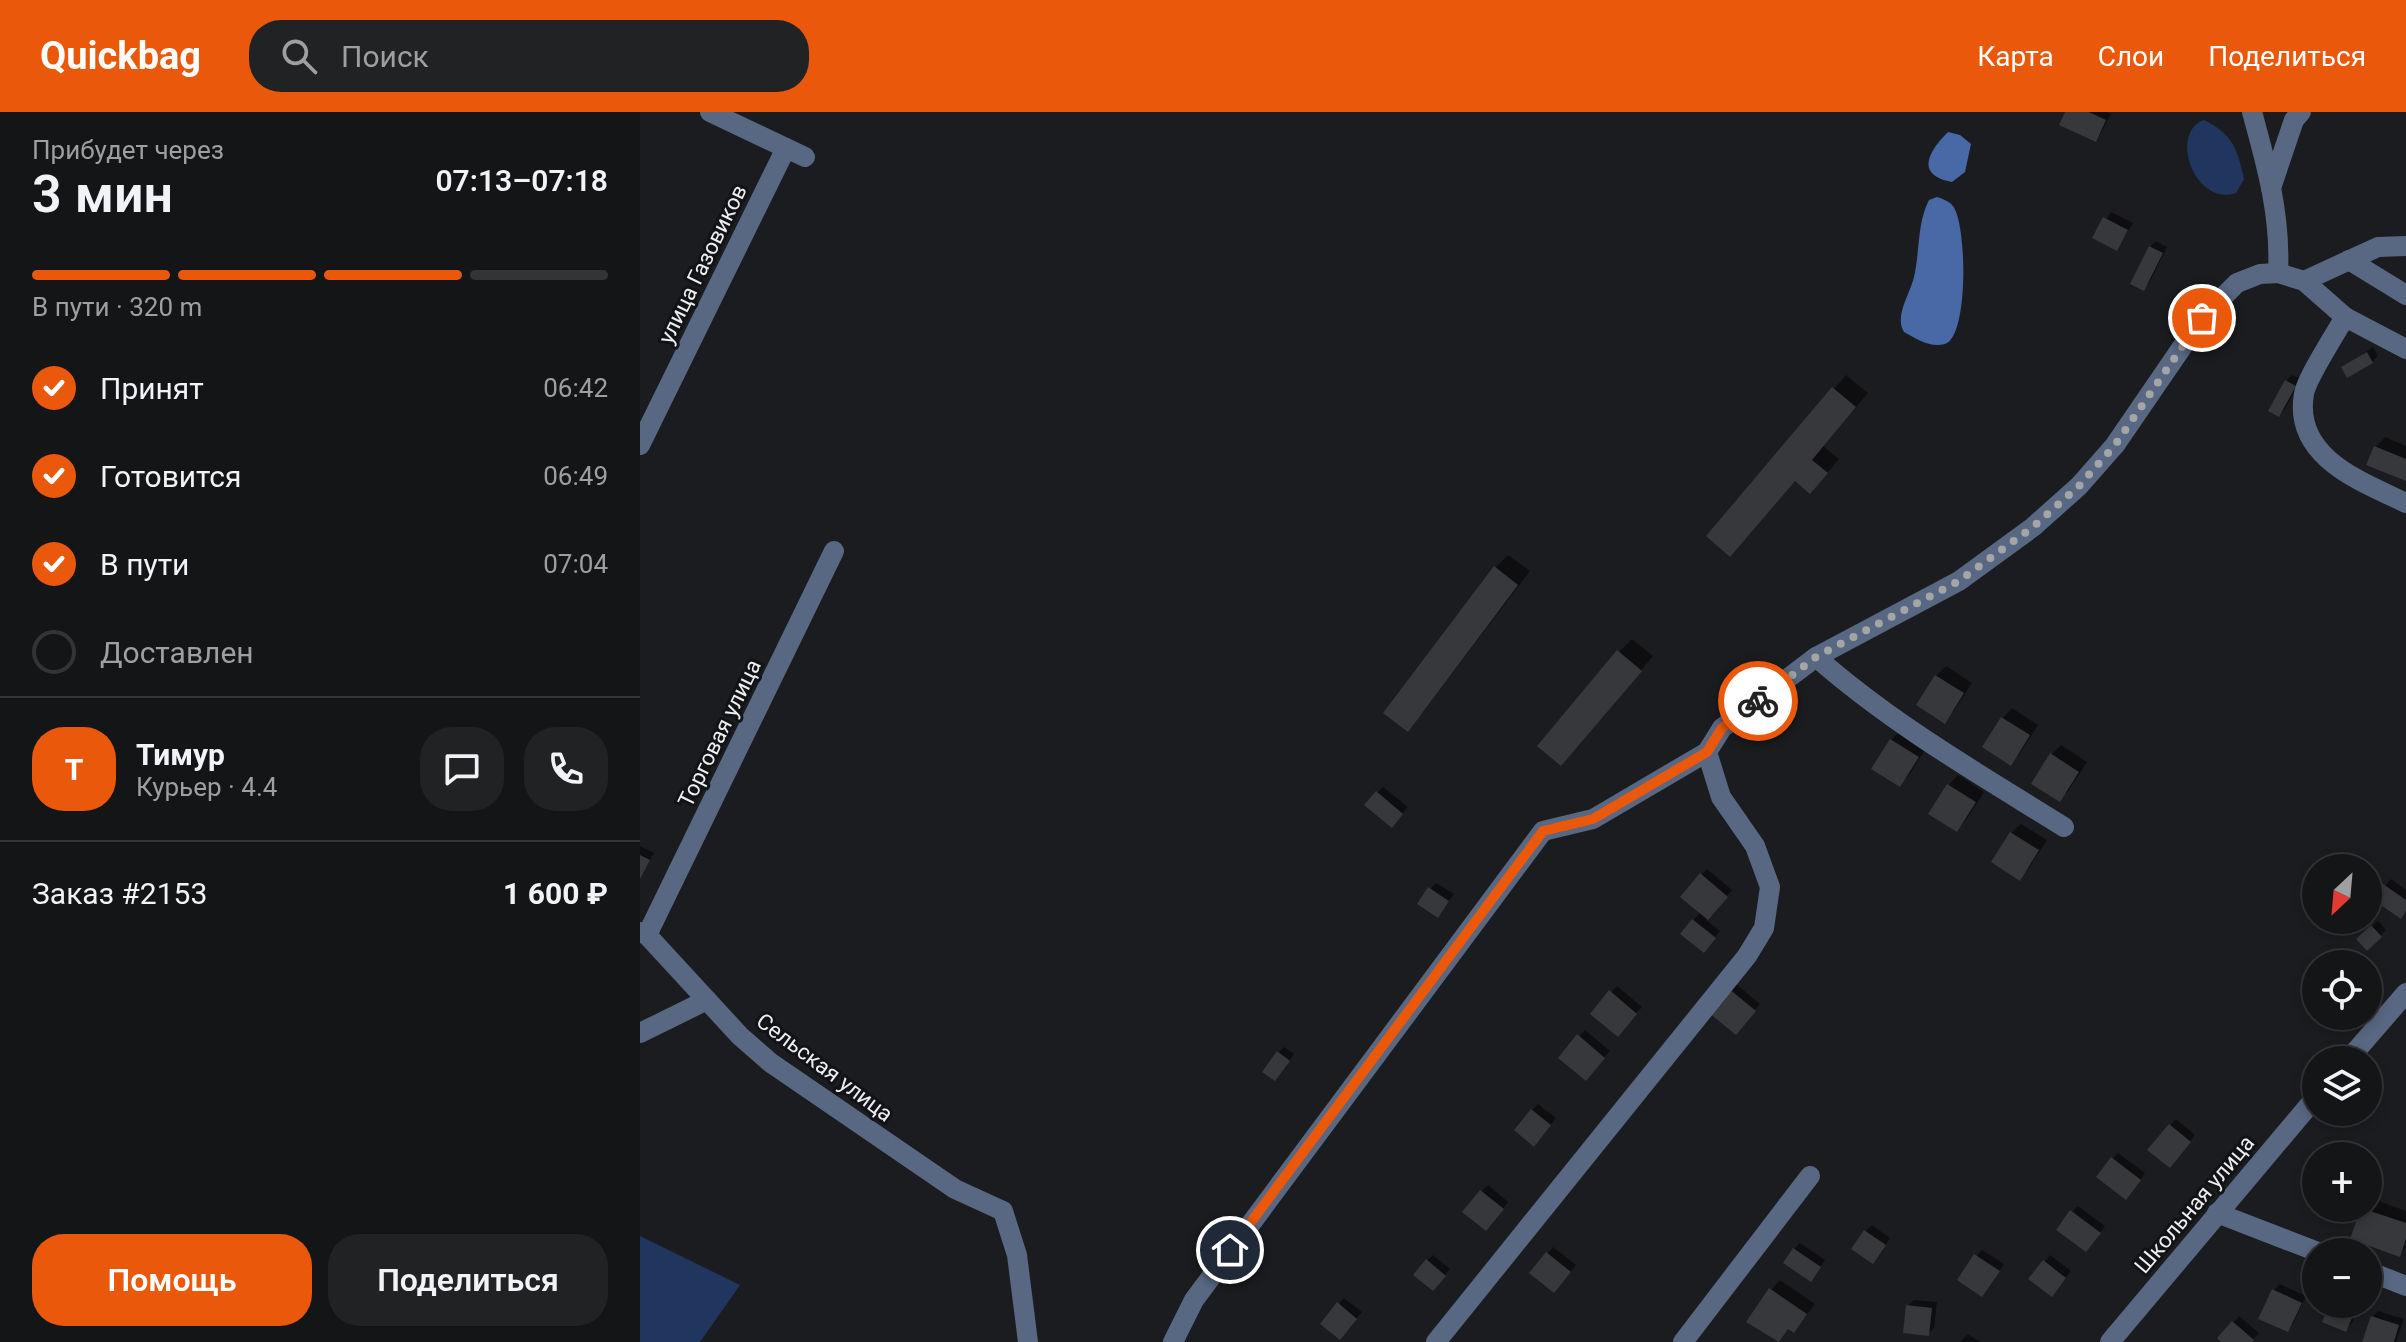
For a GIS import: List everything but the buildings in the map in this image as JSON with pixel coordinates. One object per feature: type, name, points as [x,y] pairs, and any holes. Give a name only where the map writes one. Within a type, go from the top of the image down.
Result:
[{"type":"street","points":[[710,112],[805,157]]},
{"type":"street","points":[[2252,112],[2280,237],[2278,273]]},
{"type":"street","points":[[2271,188],[2294,120],[2301,112]]},
{"type":"street","name":"улица Газовиков","points":[[640,445],[786,148]]},
{"type":"street","points":[[2304,281],[2378,247],[2406,246]]},
{"type":"street","points":[[2349,260],[2406,295]]},
{"type":"street","points":[[1173,1342],[1194,1300],[1543,831],[1593,819],[1707,752],[1722,728],[1816,657],[1959,581],[2033,527],[2079,486],[2115,445],[2202,318],[2237,283],[2260,274],[2278,273],[2304,281],[2345,317],[2406,349]]},
{"type":"street","points":[[2345,317],[2304,392],[2303,420],[2309,438],[2329,462],[2406,503]]},
{"type":"street","name":"Торговая улица","points":[[643,934],[834,551]]},
{"type":"street","points":[[1816,657],[1924,741],[2064,827]]},
{"type":"street","points":[[1436,1342],[1747,956],[1764,928],[1770,887],[1755,846],[1721,797],[1707,752]]},
{"type":"street","name":"Сельская улица","points":[[643,934],[740,1036],[771,1063],[955,1189],[1003,1211],[1017,1255],[1028,1342]]},
{"type":"street","points":[[2360,1046],[2406,993]]},
{"type":"street","points":[[640,1033],[707,1000]]},
{"type":"street","name":"Школьная улица","points":[[2110,1342],[2302,1113]]},
{"type":"street","points":[[1683,1342],[1810,1176]]},
{"type":"street","points":[[2217,1213],[2302,1246]]},
{"type":"street","points":[[2382,1277],[2406,1286]]},
{"type":"shaded area","points":[[2204,120],[2222,131],[2236,151],[2244,179],[2236,193],[2221,194],[2209,189],[2191,167],[2187,153],[2188,139],[2193,127]]},
{"type":"shaded area","points":[[1948,132],[1960,135],[1971,144],[1965,172],[1952,182],[1940,179],[1929,168],[1935,147]]},
{"type":"shaded area","points":[[1937,197],[1948,201],[1958,217],[1963,279],[1962,302],[1953,337],[1945,344],[1934,345],[1904,332],[1901,319],[1914,277],[1925,209],[1929,200]]},
{"type":"shaded area","points":[[640,1236],[740,1285],[700,1342],[640,1342]]},
{"type":"way so far","points":[[1758,701],[1816,657],[1959,581],[2033,527],[2079,486],[2115,445],[2202,318]]},
{"type":"route","points":[[1230,1250],[1543,831],[1593,819],[1707,752],[1722,728],[1758,701]]}]
